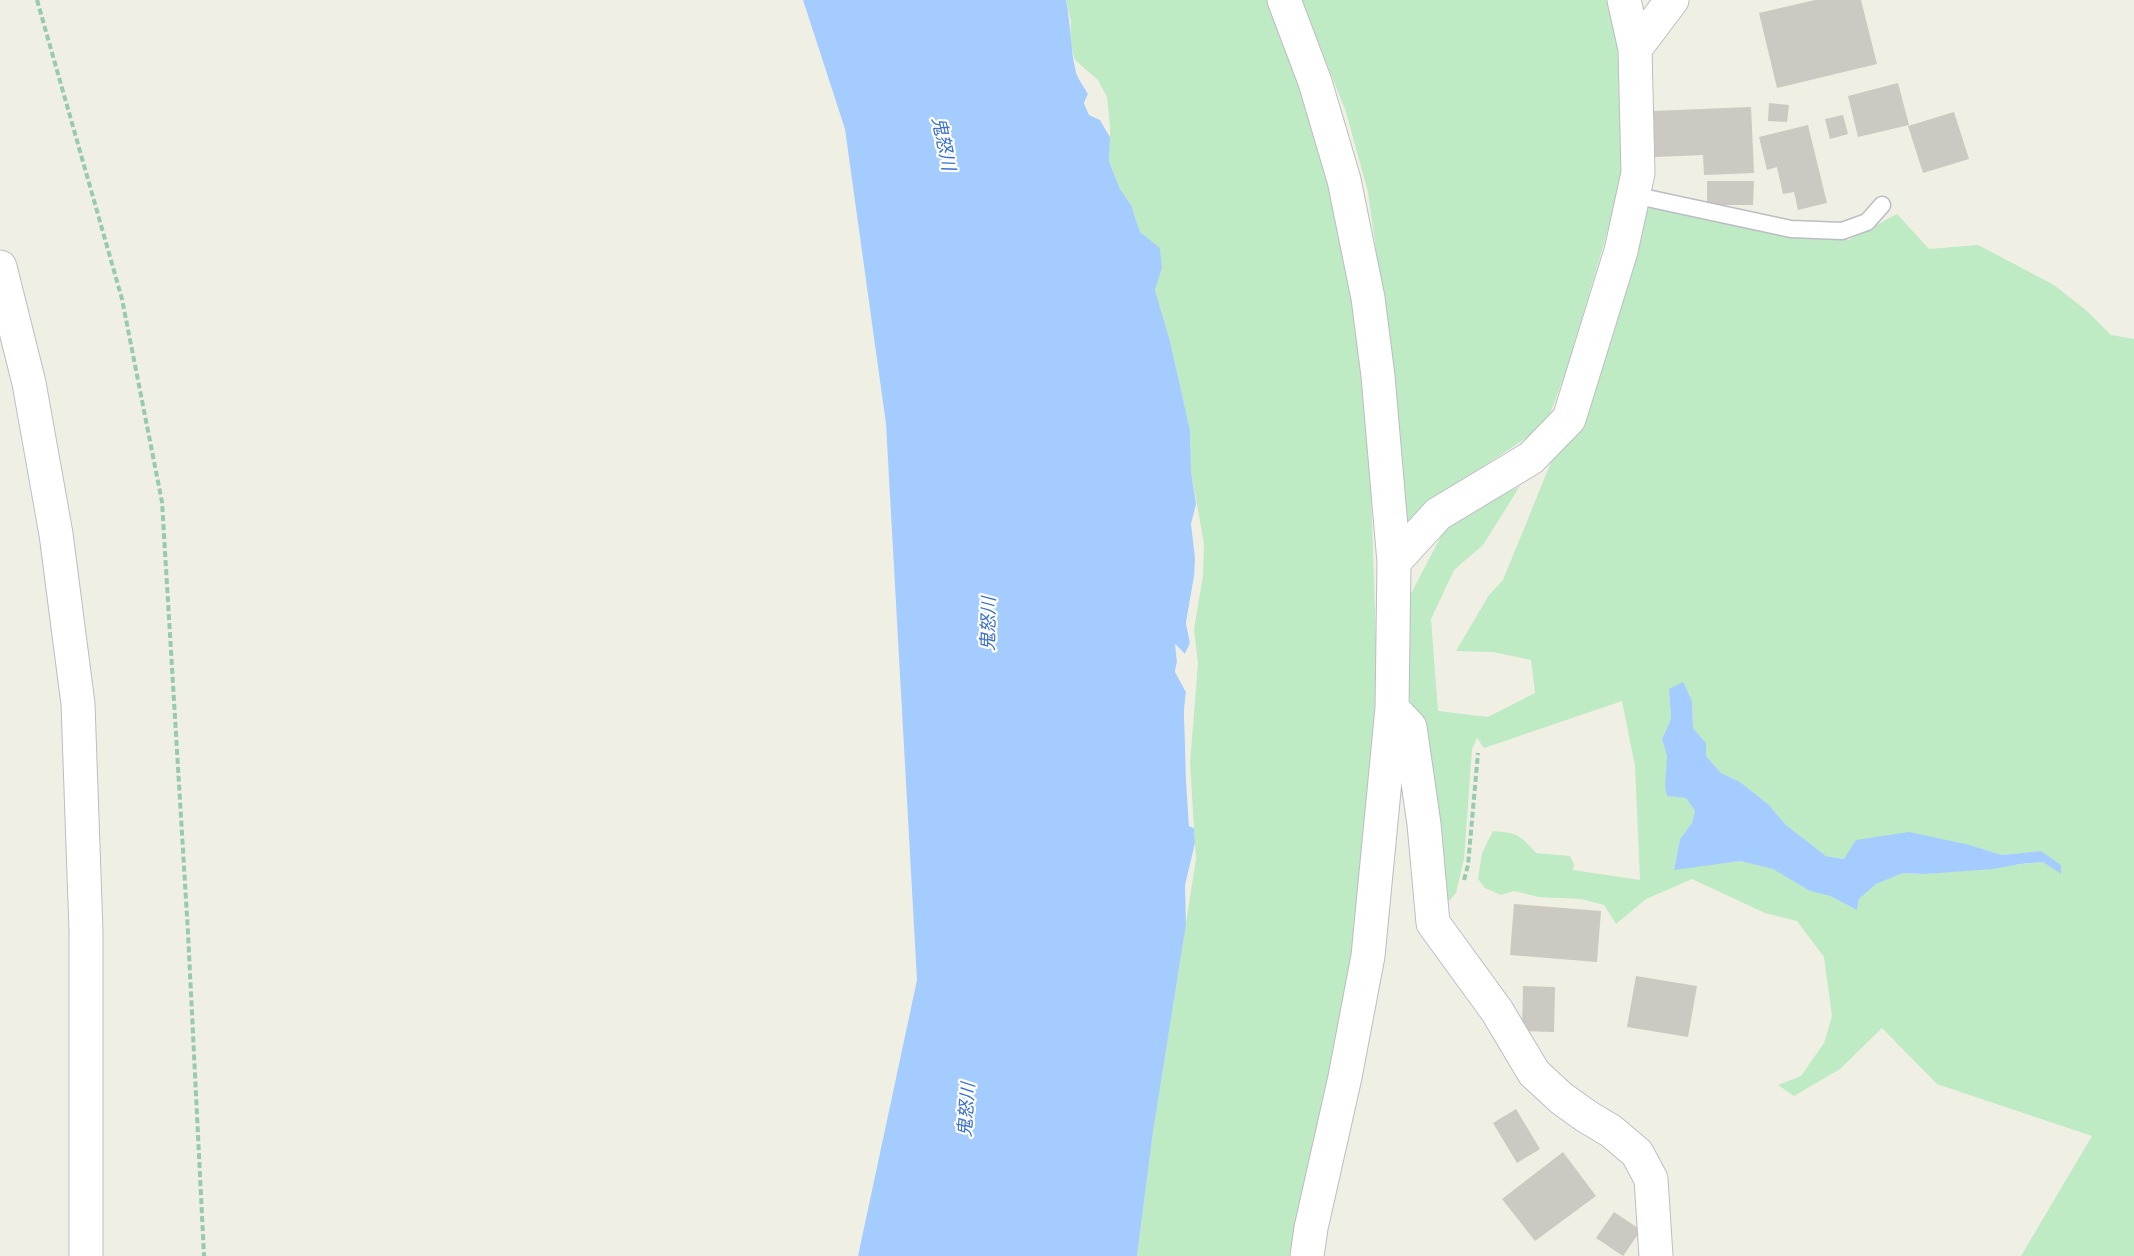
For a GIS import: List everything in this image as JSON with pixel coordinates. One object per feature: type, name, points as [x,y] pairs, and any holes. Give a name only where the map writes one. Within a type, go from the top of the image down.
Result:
[{"type":"street","points":[[1284,0],[1315,82],[1344,180],[1368,298],[1378,376],[1394,562],[1392,708],[1368,956],[1307,1256]]},
{"type":"street","points":[[1394,562],[1438,514],[1531,458],[1569,419],[1621,251],[1638,173],[1635,49],[1624,0]]},
{"type":"street","points":[[1635,49],[1672,0]]},
{"type":"street","points":[[0,267],[33,406],[56,534],[78,704],[86,931],[86,1256]]},
{"type":"street","points":[[1392,708],[1410,727],[1424,824],[1433,923],[1497,1011],[1534,1073],[1561,1098],[1611,1131],[1637,1153],[1651,1179],[1656,1256]]},
{"type":"lane","points":[[1633,195],[1676,202],[1791,229],[1842,231],[1867,222],[1882,205]]},
{"type":"path","points":[[37,0],[122,299],[162,502],[188,933],[204,1256]]},
{"type":"path","points":[[1439,931],[1460,899],[1468,866],[1478,753]]},
{"type":"green space","points":[[1066,0],[1268,0],[1304,101],[1348,253],[1359,341],[1371,490],[1376,641],[1374,735],[1342,1030],[1293,1256],[1137,1256],[1153,1132],[1196,859],[1190,763],[1198,663],[1194,629],[1203,576],[1204,543],[1191,472],[1190,430],[1170,341],[1155,290],[1162,268],[1160,249],[1140,232],[1131,205],[1120,189],[1109,160],[1110,126],[1107,97],[1098,80],[1075,60],[1070,42],[1071,21]]},
{"type":"green space","points":[[1302,0],[1606,0],[1618,43],[1622,172],[1605,240],[1567,368],[1546,425],[1455,485],[1406,524],[1385,315],[1368,192],[1346,112]]},
{"type":"green space","points":[[1658,195],[1849,240],[1897,214],[1929,249],[1978,245],[2054,285],[2087,311],[2111,335],[2134,339],[2134,1256],[2021,1256],[2092,1136],[1937,1084],[1882,1028],[1840,1069],[1794,1096],[1778,1085],[1801,1076],[1824,1043],[1832,1016],[1824,957],[1797,921],[1765,913],[1692,879],[1646,899],[1616,924],[1604,905],[1581,899],[1539,897],[1514,891],[1501,895],[1485,888],[1478,879],[1482,853],[1493,831],[1518,836],[1536,853],[1570,856],[1574,864],[1573,870],[1640,880],[1635,766],[1622,701],[1484,748],[1477,738],[1472,749],[1464,859],[1456,893],[1438,914],[1416,718],[1404,681],[1406,603],[1449,521],[1520,486],[1483,545],[1454,570],[1431,619],[1438,711],[1488,717],[1535,693],[1531,660],[1493,652],[1456,651],[1489,595],[1503,580],[1556,450],[1645,210]],"holes":[[[1669,689],[1692,701],[1693,728],[1706,743],[1706,756],[1721,773],[1740,782],[1768,804],[1786,825],[1826,856],[1845,859],[1970,845],[2002,855],[2041,851],[2060,873],[2043,862],[1925,874],[1903,873],[1876,884],[1859,899],[1857,910],[1830,896],[1810,891],[1774,869],[1740,861],[1674,869],[1680,839],[1692,823],[1695,811],[1686,798],[1667,795],[1667,756],[1662,739],[1671,719]]]},
{"type":"water","name":"鬼怒川","points":[[803,0],[1066,0],[1076,72],[1088,94],[1084,103],[1089,114],[1100,120],[1110,137],[1109,161],[1120,189],[1131,205],[1140,232],[1160,248],[1162,268],[1155,290],[1170,341],[1190,430],[1191,472],[1196,504],[1191,524],[1195,558],[1194,577],[1186,623],[1190,643],[1185,654],[1176,645],[1175,671],[1186,692],[1184,711],[1189,826],[1194,828],[1195,843],[1185,885],[1186,924],[1153,1132],[1137,1256],[858,1256],[917,980],[886,424],[845,129]]},
{"type":"water","points":[[1683,682],[1692,701],[1693,728],[1706,743],[1706,756],[1721,773],[1740,782],[1768,804],[1786,825],[1826,856],[1844,859],[1856,840],[1909,832],[1970,845],[2002,855],[2041,851],[2061,865],[2061,874],[2043,862],[1993,869],[1925,874],[1903,873],[1876,884],[1859,899],[1857,910],[1830,896],[1810,891],[1773,869],[1740,861],[1674,870],[1680,839],[1692,823],[1695,811],[1686,798],[1667,796],[1665,787],[1667,756],[1662,739],[1671,719],[1669,689]]},
{"type":"pier","points":[[1075,60],[1079,63],[1079,72],[1091,93],[1087,103],[1092,112],[1102,119],[1110,131],[1110,137],[1100,120],[1089,115],[1084,103],[1088,94],[1076,73]]},
{"type":"pier","points":[[1194,577],[1197,577],[1189,623],[1193,644],[1186,657],[1179,652],[1178,671],[1189,692],[1187,711],[1189,782],[1194,828],[1189,826],[1186,782],[1184,711],[1186,692],[1175,672],[1177,662],[1175,644],[1185,654],[1190,643],[1186,623]]},
{"type":"building","points":[[1815,0],[1861,0],[1877,64],[1777,88],[1759,13]]},
{"type":"building","points":[[1898,83],[1909,125],[1858,137],[1848,96]]},
{"type":"building","points":[[1769,103],[1789,105],[1787,122],[1768,121]]},
{"type":"building","points":[[1751,107],[1754,173],[1704,175],[1703,155],[1655,157],[1653,111]]},
{"type":"building","points":[[1954,112],[1969,159],[1923,173],[1908,126]]},
{"type":"building","points":[[1843,115],[1848,134],[1830,139],[1825,119]]},
{"type":"building","points":[[1808,125],[1827,203],[1798,210],[1794,192],[1783,194],[1777,167],[1767,170],[1759,137]]},
{"type":"building","points":[[1707,181],[1754,181],[1753,205],[1707,205]]},
{"type":"building","points":[[1514,904],[1601,911],[1597,962],[1510,955]]},
{"type":"building","points":[[1636,976],[1697,986],[1688,1037],[1627,1027]]},
{"type":"building","points":[[1523,986],[1555,987],[1554,1032],[1522,1031]]},
{"type":"building","points":[[1516,1109],[1540,1149],[1517,1163],[1493,1123]]},
{"type":"building","points":[[1563,1152],[1596,1196],[1535,1241],[1502,1199]]},
{"type":"building","points":[[1614,1212],[1641,1230],[1623,1256],[1596,1238]]}]
